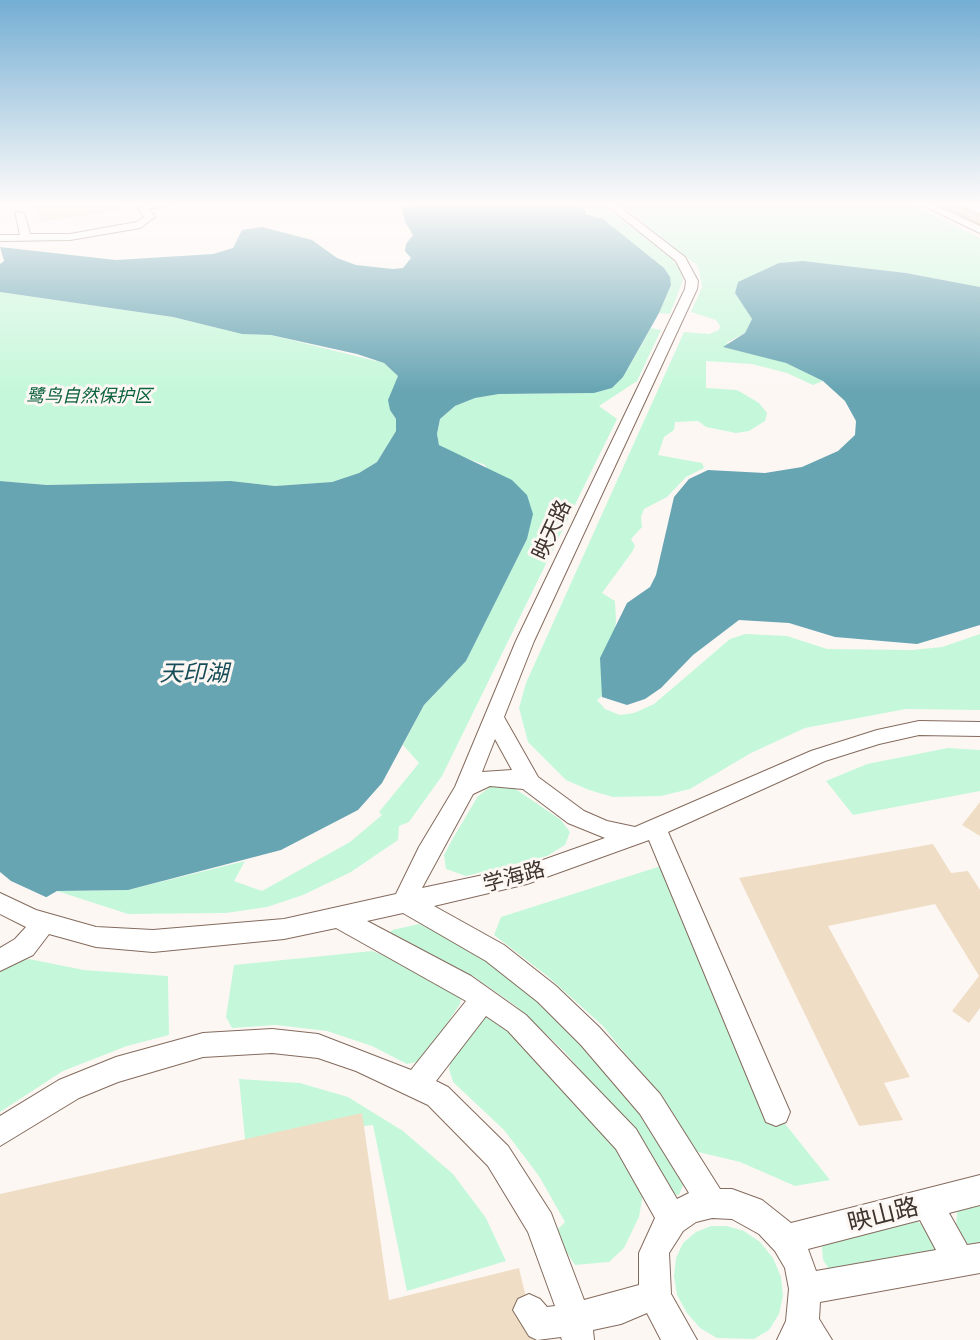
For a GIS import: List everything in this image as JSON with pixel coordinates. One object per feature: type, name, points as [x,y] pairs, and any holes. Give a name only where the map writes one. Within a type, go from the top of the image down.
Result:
[{"type":"street","name":"映天路","points":[[404,902],[427,853],[465,788],[493,716],[691,289],[686,267]]},
{"type":"street","points":[[493,716],[530,783]]},
{"type":"street","name":"学海路","points":[[0,902],[37,920],[96,937],[153,941],[284,929],[527,875],[646,832],[818,756],[877,737],[919,728],[980,729]]},
{"type":"street","points":[[465,788],[488,778],[512,778],[530,783],[576,817],[603,829],[646,832],[776,1112]]},
{"type":"street","points":[[404,902],[446,923],[495,953],[547,994],[590,1036],[650,1104],[712,1203]]},
{"type":"street","points":[[338,918],[462,984],[517,1023],[626,1139],[672,1220]]},
{"type":"street","points":[[0,960],[24,947],[37,920]]},
{"type":"street","points":[[418,1084],[483,999]]},
{"type":"street","points":[[0,1132],[69,1089],[158,1055],[203,1045],[272,1041],[318,1046],[418,1084],[438,1096],[498,1156],[540,1224],[576,1329]]},
{"type":"street","name":"映山路","points":[[786,1240],[980,1190]]},
{"type":"street","points":[[681,1340],[665,1319],[655,1294],[654,1253],[661,1235],[672,1220],[690,1208],[712,1203],[732,1204],[751,1212],[770,1223],[786,1240],[799,1263],[805,1289],[803,1335]]},
{"type":"street","points":[[805,1289],[970,1260],[928,1204]]},
{"type":"street","points":[[529,1310],[540,1325],[576,1329],[655,1294]]},
{"type":"green space","points":[[662,267],[678,267],[683,280],[670,314],[659,313],[671,285]]},
{"type":"green space","points":[[698,267],[791,267],[735,293],[752,319],[745,333],[726,343],[786,363],[823,381],[813,385],[787,373],[752,364],[706,361],[706,388],[737,390],[759,403],[767,413],[765,421],[749,431],[736,433],[706,427],[698,421],[675,422],[674,430],[664,437],[658,455],[702,463],[704,468],[686,477],[667,497],[644,509],[642,527],[631,539],[635,546],[632,552],[602,593],[615,601],[616,622],[602,696],[597,700],[605,709],[620,715],[634,713],[654,704],[730,639],[745,634],[787,636],[827,649],[912,650],[942,647],[980,634],[980,710],[906,709],[805,728],[751,753],[690,789],[661,796],[613,797],[566,780],[528,742],[519,708],[526,683],[684,332],[709,334],[719,330],[720,326],[716,320],[691,312],[702,287]]},
{"type":"green space","points":[[850,267],[980,267],[980,287],[906,273]]},
{"type":"green space","name":"鹭鸟自然保护区","points":[[0,292],[173,317],[242,334],[271,335],[384,363],[398,376],[390,410],[396,419],[396,431],[377,462],[359,473],[332,482],[275,486],[231,481],[47,485],[0,481]]},
{"type":"green space","points":[[651,328],[661,330],[637,381],[599,406],[617,419],[442,776],[409,822],[399,826],[398,840],[351,872],[303,895],[267,907],[226,913],[128,914],[57,891],[128,890],[245,861],[234,881],[262,891],[350,842],[382,815],[379,812],[419,763],[403,745],[424,705],[466,661],[527,539],[485,465],[449,452],[439,445],[437,434],[440,419],[455,406],[475,398],[499,394],[594,393],[612,388],[623,377]]},
{"type":"green space","points":[[948,748],[980,750],[980,791],[853,815],[826,781],[867,764]]},
{"type":"green space","points":[[493,785],[514,788],[561,820],[570,832],[565,845],[547,856],[466,876],[446,869],[444,855],[452,840],[478,796]]},
{"type":"green space","points":[[664,865],[782,1120],[830,1180],[795,1186],[740,1162],[694,1151],[648,1082],[602,1025],[546,975],[494,935],[501,917]]},
{"type":"green space","points":[[419,924],[476,951],[531,988],[630,1089],[686,1178],[679,1195],[669,1194],[605,1099],[564,1051],[516,1006],[473,976],[388,935],[392,930]]},
{"type":"green space","points":[[372,951],[446,979],[462,992],[460,1004],[422,1061],[407,1064],[372,1046],[327,1031],[276,1025],[232,1028],[226,1017],[234,965]]},
{"type":"green space","points":[[29,959],[84,970],[168,976],[169,1035],[127,1046],[63,1071],[0,1112],[0,968]]},
{"type":"green space","points":[[491,1011],[611,1134],[643,1194],[639,1217],[624,1248],[609,1262],[575,1265],[554,1233],[565,1222],[539,1176],[504,1130],[453,1082],[449,1069],[454,1049],[484,1015]]},
{"type":"green space","points":[[239,1079],[300,1083],[348,1097],[403,1131],[453,1174],[486,1218],[506,1261],[407,1291],[373,1125],[245,1139]]},
{"type":"green space","points":[[980,1200],[980,1249],[965,1242],[956,1226],[957,1213],[963,1203]]},
{"type":"green space","points":[[913,1218],[926,1228],[935,1245],[934,1252],[831,1272],[823,1260],[822,1247],[829,1236]]},
{"type":"green space","points":[[711,1226],[727,1226],[744,1231],[760,1242],[773,1258],[781,1277],[783,1296],[779,1314],[769,1330],[754,1339],[717,1338],[700,1328],[677,1295],[674,1276],[676,1258],[683,1243],[696,1232]]},
{"type":"water","name":"天印湖","points":[[0,267],[662,267],[670,277],[671,285],[659,313],[623,377],[612,388],[594,393],[499,394],[475,398],[455,406],[440,419],[437,434],[439,445],[512,480],[527,495],[533,514],[527,539],[466,661],[424,705],[382,783],[358,810],[281,850],[128,890],[57,891],[0,924],[0,481],[47,485],[231,481],[275,486],[332,482],[359,473],[377,462],[396,431],[396,419],[388,400],[398,376],[384,363],[357,354],[271,335],[242,334],[173,317],[0,292]]},
{"type":"water","points":[[771,267],[850,267],[906,273],[980,287],[980,625],[917,644],[835,637],[789,623],[739,620],[693,655],[661,688],[645,699],[627,705],[602,697],[600,658],[627,603],[650,587],[656,575],[674,497],[689,479],[708,470],[765,473],[802,467],[838,451],[855,435],[856,421],[845,401],[823,381],[786,363],[723,347],[745,333],[752,319],[735,293],[738,282]]},
{"type":"pier","points":[[0,872],[11,881],[48,898],[0,928]]},
{"type":"building","points":[[980,802],[980,836],[962,825]]},
{"type":"building","points":[[933,844],[951,873],[968,871],[980,890],[980,1008],[969,1023],[952,1011],[979,976],[935,904],[828,926],[910,1077],[884,1083],[903,1120],[859,1126],[739,878]]},
{"type":"building","points":[[362,1113],[389,1300],[519,1268],[536,1340],[0,1340],[0,1194]]}]
